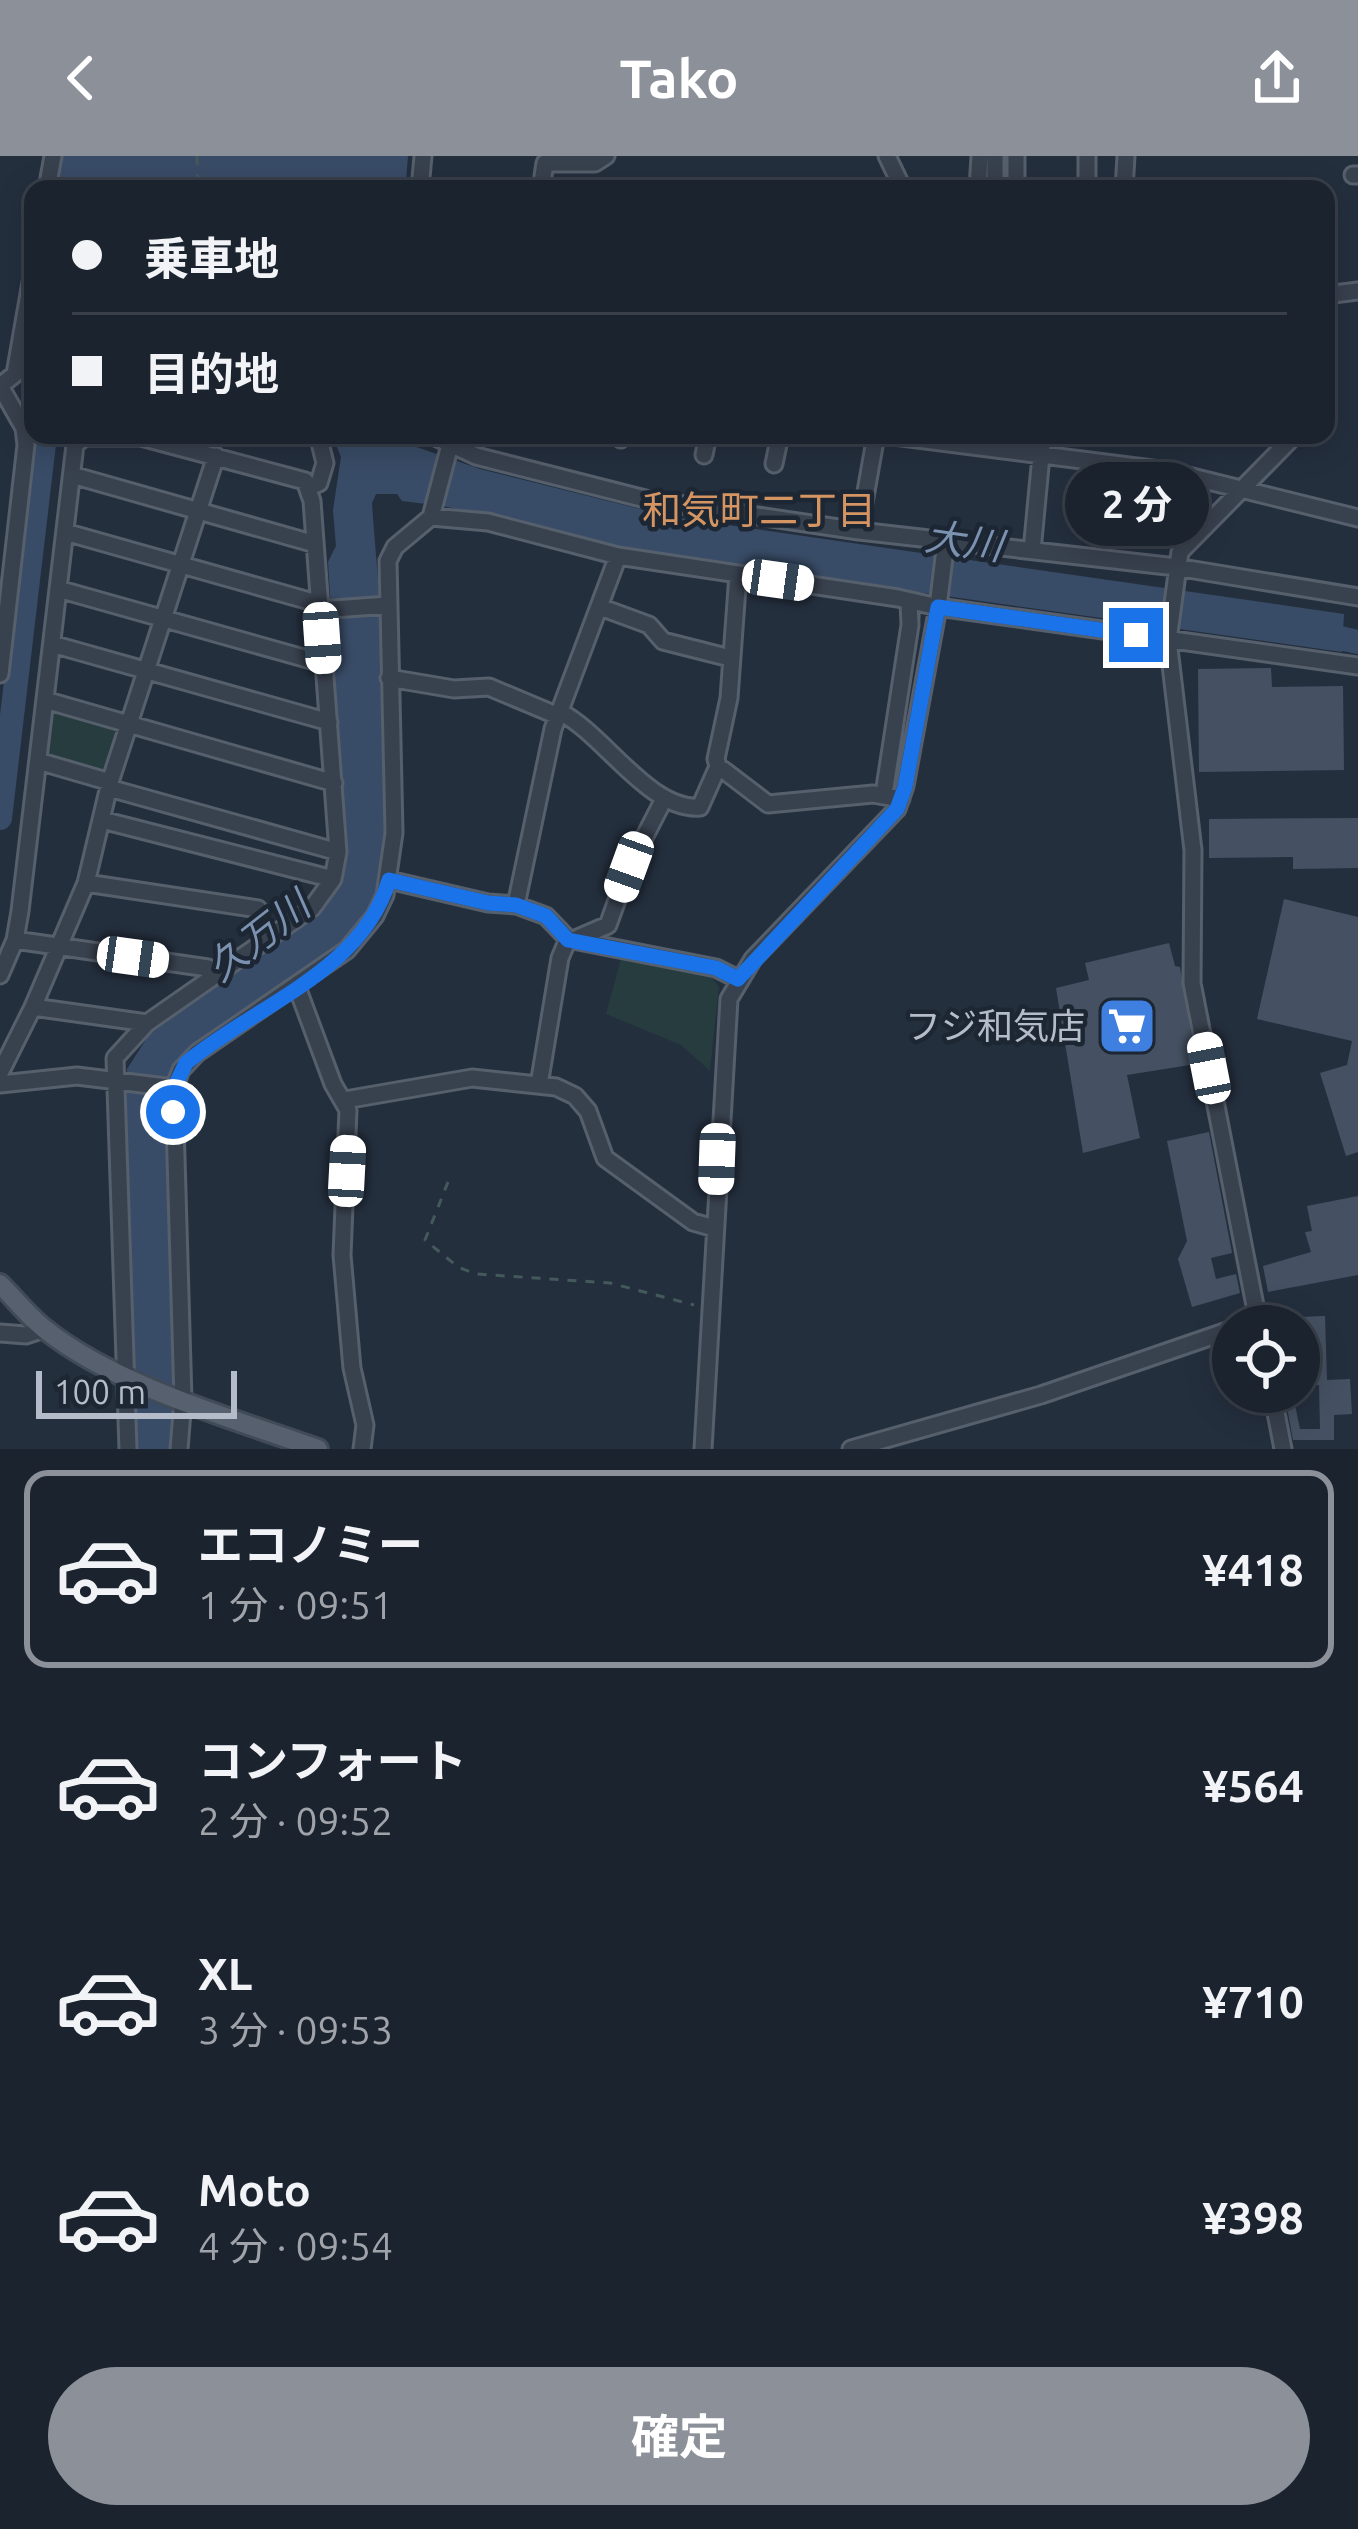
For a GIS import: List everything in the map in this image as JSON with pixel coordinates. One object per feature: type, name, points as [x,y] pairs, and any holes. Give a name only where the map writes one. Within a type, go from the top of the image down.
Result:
[{"type":"main road","points":[[0,1284],[44,1329],[83,1355],[180,1399],[318,1449]]},
{"type":"street","points":[[545,159],[595,163],[606,156]]},
{"type":"street","points":[[24,346],[15,374],[0,386],[24,428]]},
{"type":"street","points":[[0,674],[6,569],[26,444]]},
{"type":"street","points":[[0,975],[15,940],[76,444]]},
{"type":"street","points":[[128,1449],[120,1080],[114,1067],[120,1051],[147,1022],[312,908],[332,879],[338,851],[323,608],[310,487],[299,478],[165,444]]},
{"type":"street","points":[[310,487],[325,472],[320,444]]},
{"type":"street","points":[[704,454],[706,444]]},
{"type":"street","points":[[774,464],[778,444]]},
{"type":"street","points":[[859,531],[874,444]]},
{"type":"street","points":[[986,444],[1039,457],[1168,471],[1358,518]]},
{"type":"street","points":[[1032,551],[1041,444]]},
{"type":"street","points":[[1250,1305],[1192,983],[1193,850],[1168,637],[1180,552],[1285,444]]},
{"type":"street","points":[[179,1449],[171,1087],[197,1054],[297,987],[357,940],[375,916],[389,880],[394,833],[385,606],[388,561],[395,547],[433,514],[454,445],[494,461],[649,500],[1358,597]]},
{"type":"street","points":[[0,1073],[86,884],[109,785],[216,456]]},
{"type":"street","points":[[72,475],[315,544]]},
{"type":"street","points":[[433,514],[488,522],[618,556],[1358,666]]},
{"type":"street","points":[[65,532],[323,608],[385,606]]},
{"type":"street","points":[[703,1449],[725,1014],[738,979],[899,804],[926,604],[946,543]]},
{"type":"street","points":[[516,905],[537,794],[559,714],[618,556]]},
{"type":"street","points":[[738,574],[729,698],[716,759],[719,770],[768,804],[884,794],[899,804]]},
{"type":"street","points":[[58,589],[325,664]]},
{"type":"street","points":[[884,794],[910,625],[926,604]]},
{"type":"street","points":[[600,607],[649,625],[663,641],[730,658]]},
{"type":"street","points":[[52,644],[329,722]]},
{"type":"street","points":[[389,678],[454,689],[489,687],[559,714],[664,799],[700,807],[719,770]]},
{"type":"street","points":[[45,700],[334,783]]},
{"type":"street","points":[[38,761],[338,851]]},
{"type":"street","points":[[614,947],[608,925],[629,867],[664,799]]},
{"type":"street","points":[[102,820],[332,879]]},
{"type":"street","points":[[389,880],[516,905],[546,916],[572,939],[716,968],[738,979]]},
{"type":"street","points":[[86,884],[258,909],[262,941]]},
{"type":"street","points":[[539,1085],[560,958],[572,939],[608,925]]},
{"type":"street","points":[[15,940],[215,972]]},
{"type":"street","points":[[297,987],[349,1120],[342,1255],[352,1368],[364,1425],[362,1449]]},
{"type":"street","points":[[33,1007],[147,1022]]},
{"type":"street","points":[[0,1084],[76,1076],[171,1087]]},
{"type":"street","points":[[345,1100],[472,1078],[556,1087],[575,1096],[588,1111],[605,1158],[693,1222],[714,1228]]},
{"type":"street","points":[[0,1333],[26,1335],[44,1329]]},
{"type":"street","points":[[851,1449],[1041,1395],[1212,1337]]},
{"type":"street","points":[[1276,1413],[1283,1449]]},
{"type":"path","points":[[448,1182],[425,1240],[466,1271],[610,1282],[710,1309]]},
{"type":"green space","points":[[50,707],[122,727],[107,775],[43,756]]},
{"type":"green space","points":[[622,955],[709,974],[719,987],[710,1071],[681,1045],[606,1014]]},
{"type":"water","points":[[58,156],[408,156],[406,180],[54,180]]},
{"type":"water","points":[[336,444],[408,444],[480,469],[672,517],[1344,614],[1342,652],[649,554],[443,506],[402,501],[397,494],[376,494],[372,503],[388,779],[379,882],[367,914],[353,931],[286,985],[192,1048],[172,1072],[164,1103],[175,1378],[172,1449],[135,1449],[127,1069],[154,1027],[317,914],[330,898],[346,851],[328,562],[336,546],[333,510],[341,457]]},
{"type":"building","points":[[1271,668],[1272,687],[1343,686],[1344,770],[1199,772],[1198,669]]},
{"type":"building","points":[[1358,818],[1358,868],[1293,869],[1293,857],[1209,858],[1209,819]]},
{"type":"building","points":[[1284,899],[1358,917],[1358,1152],[1346,1156],[1320,1073],[1347,1065],[1352,1041],[1257,1019]]},
{"type":"building","name":"フジ和気店","points":[[1169,943],[1175,966],[1180,967],[1196,1064],[1127,1075],[1140,1138],[1083,1153],[1056,988],[1089,980],[1085,963]]},
{"type":"building","points":[[1209,1132],[1232,1253],[1211,1258],[1216,1279],[1236,1274],[1240,1293],[1192,1307],[1178,1259],[1187,1241],[1167,1141]]},
{"type":"building","points":[[1358,1196],[1358,1275],[1268,1292],[1263,1266],[1311,1252],[1305,1232],[1312,1231],[1307,1206]]},
{"type":"building","points":[[1320,1316],[1325,1316],[1327,1380],[1350,1379],[1352,1414],[1334,1415],[1334,1440],[1293,1440],[1288,1413],[1297,1413],[1300,1429],[1320,1429]]},
{"type":"waterway","points":[[0,818],[44,444]]},
{"type":"waterway","points":[[897,762],[920,607]]},
{"type":"waterway","name":"大川","points":[[1313,632],[1358,642]]},
{"type":"place","name":"フジ和気店","points":[[1127,1026]]},
{"type":"district","name":"和気町二丁目","points":[[759,510]]},
{"type":"route","points":[[173,1112],[174,1088],[186,1063],[347,950],[375,916],[389,880],[516,905],[546,916],[568,940],[716,968],[738,979],[897,809],[938,607],[1136,635]]},
{"type":"water label","name":"久万川","points":[[258,936]]}]
